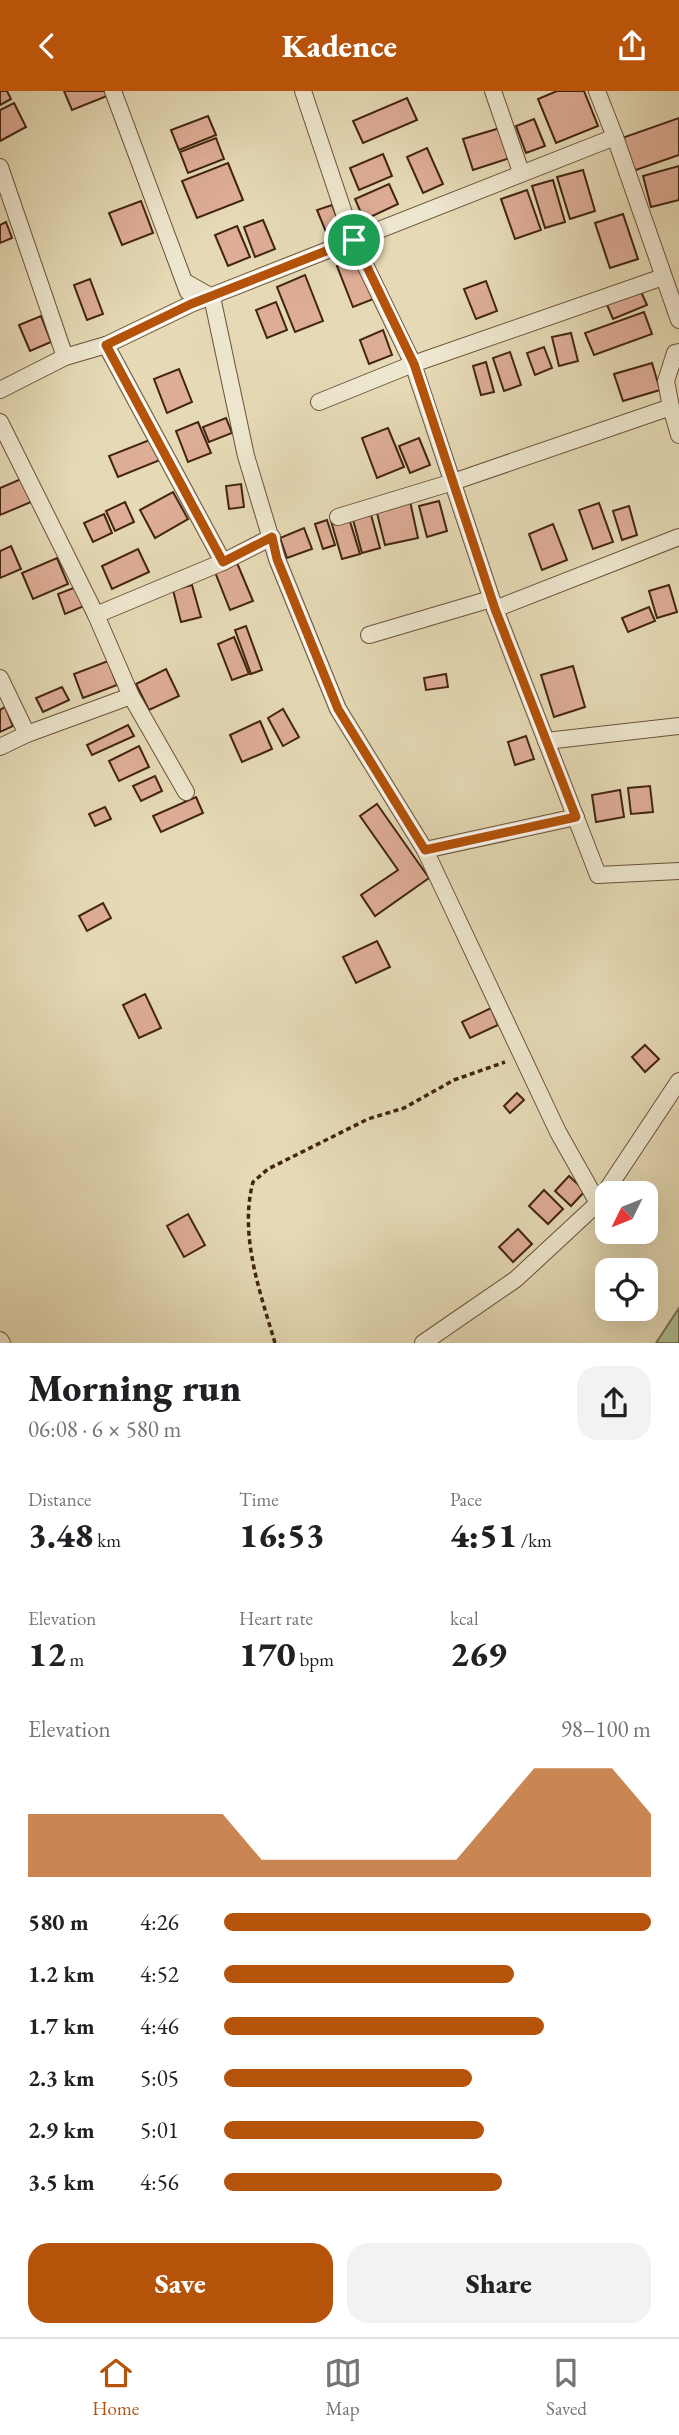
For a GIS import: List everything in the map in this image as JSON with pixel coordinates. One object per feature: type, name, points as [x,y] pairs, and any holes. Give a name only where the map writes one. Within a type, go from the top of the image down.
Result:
[{"type":"street","points":[[113,91],[187,283],[191,304]]},
{"type":"street","points":[[303,91],[354,240],[414,364],[493,604],[598,875],[679,871]]},
{"type":"street","points":[[494,91],[521,172]]},
{"type":"street","points":[[597,91],[679,320]]},
{"type":"street","points":[[0,390],[65,357],[106,345],[191,304],[615,137]]},
{"type":"street","points":[[0,167],[65,357]]},
{"type":"street","points":[[318,402],[414,364],[663,277]]},
{"type":"street","points":[[187,283],[212,297],[246,456],[277,559],[338,709],[425,850],[523,1052],[558,1132],[595,1198]]},
{"type":"street","points":[[106,345],[223,562]]},
{"type":"street","points":[[679,352],[675,353],[666,381],[679,435]]},
{"type":"street","points":[[338,517],[453,482],[671,407]]},
{"type":"street","points":[[0,422],[96,615],[131,696],[186,792]]},
{"type":"street","points":[[96,615],[223,562],[272,537]]},
{"type":"street","points":[[369,635],[493,604],[679,537]]},
{"type":"street","points":[[0,678],[27,734]]},
{"type":"street","points":[[0,747],[27,734],[131,696]]},
{"type":"street","points":[[546,741],[679,726]]},
{"type":"street","points":[[425,850],[576,817]]},
{"type":"street","points":[[613,1181],[679,1081]]},
{"type":"street","points":[[423,1343],[516,1279],[595,1206]]},
{"type":"path","points":[[275,1343],[257,1280],[248,1220],[253,1182],[268,1169],[368,1119],[404,1108],[454,1080],[504,1062],[523,1052]]},
{"type":"green space","points":[[679,1308],[679,1343],[656,1343]]},
{"type":"building","points":[[0,91],[7,91],[11,99],[0,105]]},
{"type":"building","points":[[64,91],[105,91],[107,96],[72,110]]},
{"type":"building","points":[[557,91],[584,91],[598,126],[556,143],[538,99]]},
{"type":"building","points":[[407,98],[417,120],[363,143],[353,121]]},
{"type":"building","points":[[14,103],[26,127],[0,141],[0,110]]},
{"type":"building","points":[[208,116],[216,135],[179,150],[171,130]]},
{"type":"building","points":[[679,118],[679,155],[633,171],[622,138]]},
{"type":"building","points":[[534,119],[545,146],[526,153],[516,126]]},
{"type":"building","points":[[500,128],[510,158],[473,170],[463,139]]},
{"type":"building","points":[[216,138],[224,159],[188,173],[180,152]]},
{"type":"building","points":[[427,148],[443,184],[423,193],[407,157]]},
{"type":"building","points":[[383,154],[392,176],[359,190],[350,168]]},
{"type":"building","points":[[228,163],[243,200],[197,218],[182,181]]},
{"type":"building","points":[[679,166],[679,200],[651,207],[643,176]]},
{"type":"building","points":[[583,170],[595,211],[570,219],[557,177]]},
{"type":"building","points":[[553,180],[565,222],[545,228],[532,186]]},
{"type":"building","points":[[389,184],[398,204],[364,220],[355,199]]},
{"type":"building","points":[[527,190],[541,230],[515,239],[501,199]]},
{"type":"building","points":[[141,201],[153,233],[122,245],[109,213]]},
{"type":"building","points":[[332,205],[340,226],[326,232],[317,210]]},
{"type":"building","points":[[623,214],[638,259],[610,268],[595,223]]},
{"type":"building","points":[[263,220],[275,249],[255,257],[244,227]]},
{"type":"building","points":[[6,222],[12,238],[0,243],[0,225]]},
{"type":"building","points":[[237,226],[250,257],[228,266],[215,235]]},
{"type":"building","points":[[359,257],[376,298],[353,307],[337,266]]},
{"type":"building","points":[[305,275],[323,321],[295,332],[277,287]]},
{"type":"building","points":[[90,279],[103,314],[87,320],[74,285]]},
{"type":"building","points":[[486,281],[497,311],[476,319],[464,289]]},
{"type":"building","points":[[638,285],[647,305],[613,319],[605,300]]},
{"type":"building","points":[[276,302],[287,330],[267,338],[256,310]]},
{"type":"building","points":[[644,312],[652,334],[594,355],[585,333]]},
{"type":"building","points":[[41,316],[51,342],[30,351],[19,325]]},
{"type":"building","points":[[383,330],[392,355],[369,364],[360,340]]},
{"type":"building","points":[[571,333],[578,361],[559,366],[552,337]]},
{"type":"building","points":[[544,347],[552,368],[535,375],[527,353]]},
{"type":"building","points":[[510,352],[521,385],[504,391],[493,358]]},
{"type":"building","points":[[486,362],[494,392],[481,395],[473,366]]},
{"type":"building","points":[[652,363],[660,390],[623,401],[614,374]]},
{"type":"building","points":[[179,369],[192,402],[167,413],[154,379]]},
{"type":"building","points":[[226,418],[232,433],[209,442],[203,427]]},
{"type":"building","points":[[198,422],[211,453],[188,462],[176,431]]},
{"type":"building","points":[[388,428],[404,467],[377,478],[362,438]]},
{"type":"building","points":[[419,438],[430,465],[410,473],[399,446]]},
{"type":"building","points":[[152,439],[160,460],[118,477],[109,456]]},
{"type":"building","points":[[21,479],[31,502],[0,515],[0,488]]},
{"type":"building","points":[[241,484],[244,507],[229,509],[226,486]]},
{"type":"building","points":[[173,492],[188,519],[155,538],[140,510]]},
{"type":"building","points":[[410,501],[418,538],[385,545],[376,509]]},
{"type":"building","points":[[439,501],[447,531],[427,537],[419,506]]},
{"type":"building","points":[[125,502],[134,522],[115,531],[106,511]]},
{"type":"building","points":[[599,503],[613,542],[593,549],[579,510]]},
{"type":"building","points":[[629,506],[637,535],[622,540],[613,511]]},
{"type":"building","points":[[370,511],[380,548],[362,553],[352,516]]},
{"type":"building","points":[[104,514],[112,533],[93,542],[84,523]]},
{"type":"building","points":[[348,515],[360,554],[342,559],[331,521]]},
{"type":"building","points":[[327,520],[335,545],[323,549],[315,524]]},
{"type":"building","points":[[553,524],[567,560],[542,570],[529,534]]},
{"type":"building","points":[[304,528],[312,549],[287,558],[280,538]]},
{"type":"building","points":[[11,546],[21,569],[0,578],[0,551]]},
{"type":"building","points":[[138,549],[149,572],[112,589],[102,566]]},
{"type":"building","points":[[57,558],[68,584],[33,599],[22,573]]},
{"type":"building","points":[[237,563],[253,601],[230,610],[215,572]]},
{"type":"building","points":[[192,585],[201,617],[181,622],[173,590]]},
{"type":"building","points":[[669,585],[677,612],[657,618],[649,591]]},
{"type":"building","points":[[76,587],[84,606],[65,614],[58,594]]},
{"type":"building","points":[[649,607],[655,621],[628,632],[622,618]]},
{"type":"building","points":[[246,626],[262,670],[251,674],[235,630]]},
{"type":"building","points":[[234,637],[249,674],[232,680],[218,644]]},
{"type":"building","points":[[108,661],[117,685],[83,698],[74,674]]},
{"type":"building","points":[[573,666],[585,707],[554,717],[541,675]]},
{"type":"building","points":[[166,669],[179,696],[149,710],[136,684]]},
{"type":"building","points":[[446,674],[448,687],[426,690],[424,678]]},
{"type":"building","points":[[62,687],[69,700],[43,712],[36,698]]},
{"type":"building","points":[[5,707],[13,726],[0,732],[0,710]]},
{"type":"building","points":[[283,709],[299,737],[283,746],[268,718]]},
{"type":"building","points":[[260,721],[272,749],[242,762],[230,735]]},
{"type":"building","points":[[128,725],[134,736],[92,755],[87,745]]},
{"type":"building","points":[[526,736],[534,759],[515,765],[508,742]]},
{"type":"building","points":[[139,746],[149,767],[119,781],[109,761]]},
{"type":"building","points":[[155,776],[162,791],[141,801],[133,786]]},
{"type":"building","points":[[650,786],[653,812],[631,814],[628,788]]},
{"type":"building","points":[[620,790],[624,817],[596,822],[592,795]]},
{"type":"building","points":[[196,797],[203,813],[161,832],[153,816]]},
{"type":"building","points":[[377,804],[429,878],[375,916],[361,895],[398,870],[360,816]]},
{"type":"building","points":[[105,807],[111,819],[95,826],[89,814]]},
{"type":"building","points":[[103,903],[111,918],[87,931],[79,916]]},
{"type":"building","points":[[377,941],[390,967],[356,983],[343,957]]},
{"type":"building","points":[[145,994],[161,1028],[139,1038],[123,1005]]},
{"type":"building","points":[[491,1008],[498,1025],[470,1038],[462,1022]]},
{"type":"building","points":[[645,1045],[659,1059],[645,1072],[632,1057]]},
{"type":"building","points":[[517,1093],[524,1100],[510,1113],[504,1106]]},
{"type":"building","points":[[569,1176],[585,1191],[571,1206],[555,1191]]},
{"type":"building","points":[[544,1190],[563,1209],[548,1224],[529,1206]]},
{"type":"building","points":[[188,1214],[205,1245],[184,1257],[167,1226]]},
{"type":"building","points":[[518,1229],[532,1244],[513,1262],[499,1247]]},
{"type":"route","points":[[354,240],[414,364],[495,609],[576,817],[425,850],[338,709],[277,559],[272,537],[223,562],[106,345],[191,304],[354,240]]}]
